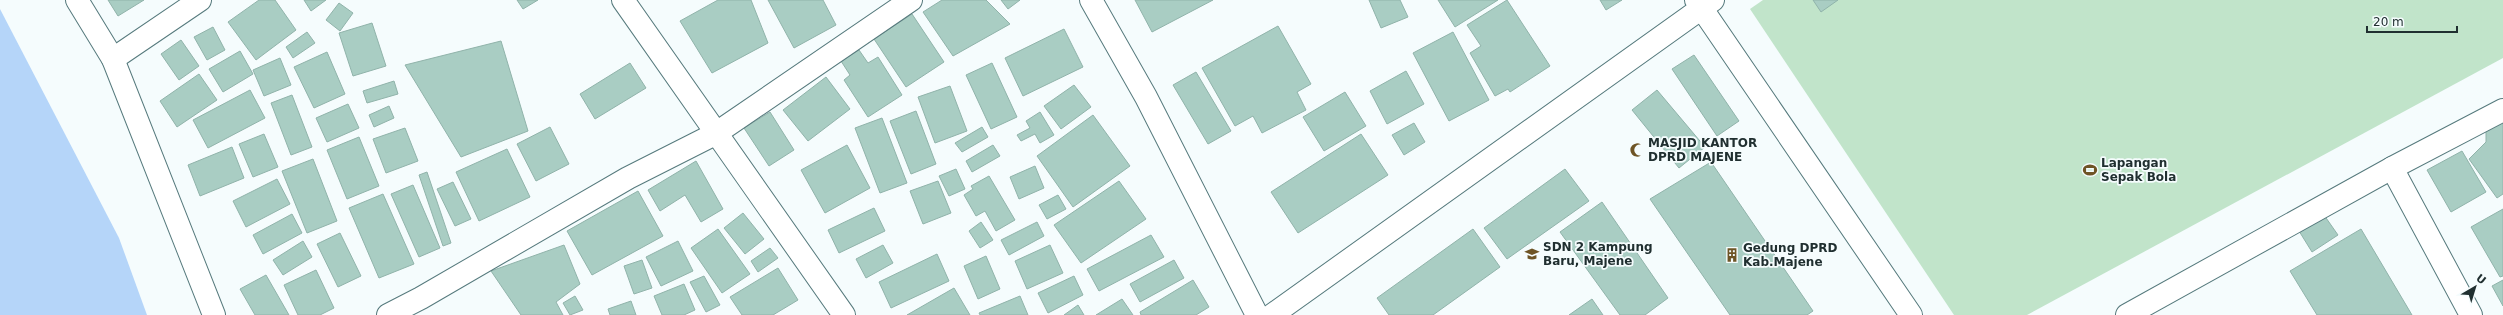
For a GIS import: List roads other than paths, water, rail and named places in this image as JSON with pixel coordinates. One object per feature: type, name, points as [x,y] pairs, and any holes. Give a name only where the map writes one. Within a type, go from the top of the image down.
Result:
[{"type":"main road","points":[[77,0],[113,59],[214,315]]},
{"type":"main road","points":[[113,59],[200,0]]},
{"type":"main road","points":[[623,0],[715,134],[844,315]]},
{"type":"main road","points":[[388,315],[421,298],[628,178],[715,134],[911,0]]},
{"type":"main road","points":[[1091,0],[1146,97],[1257,315]]},
{"type":"main road","points":[[1272,315],[1704,3],[1911,315]]},
{"type":"main road","points":[[2127,315],[2392,168],[2503,110]]},
{"type":"main road","points":[[2392,168],[2471,315]]},
{"type":"water","points":[[0,9],[119,238],[147,315],[0,315]]},
{"type":"place","name":"MASJID KANTOR DPRD MAJENE","points":[[1637,150]]},
{"type":"place","name":"Lapangan Sepak Bola","points":[[2090,170]]},
{"type":"place","name":"SDN 2 Kampung Baru, Majene","points":[[1532,254]]},
{"type":"place","name":"Gedung DPRD Kab.Majene","points":[[1732,255]]}]
